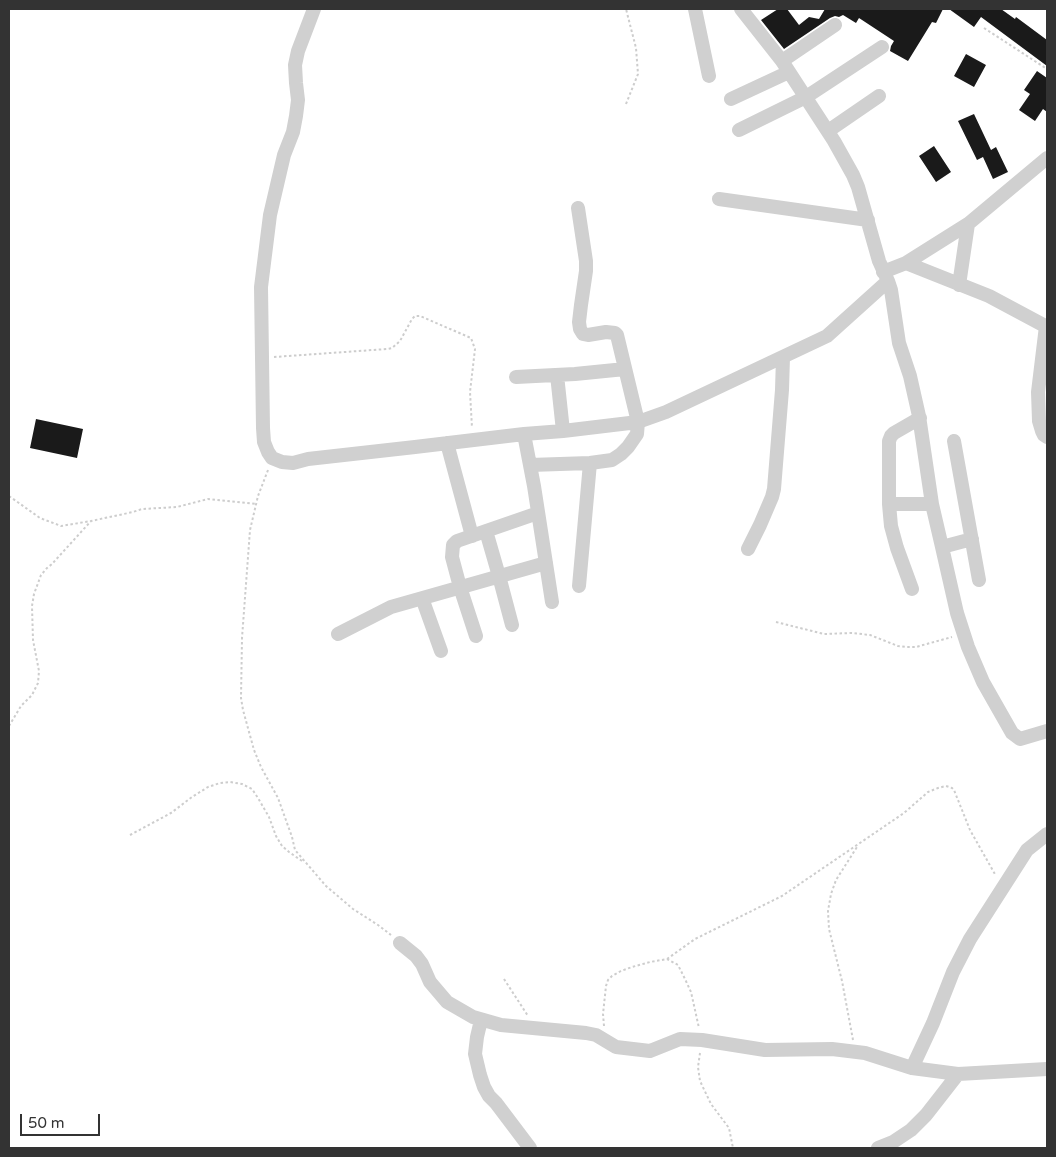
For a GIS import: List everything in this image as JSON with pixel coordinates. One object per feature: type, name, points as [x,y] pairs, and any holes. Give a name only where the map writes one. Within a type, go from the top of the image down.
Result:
[{"type":"street","points":[[314,9],[298,51],[295,65],[298,100],[296,116],[284,155],[270,215],[261,287],[264,442],[272,458],[282,462],[293,463],[308,459],[638,422],[666,412],[827,336],[886,277],[968,224],[1047,158]]},
{"type":"street","points":[[695,9],[709,76]]},
{"type":"street","points":[[741,9],[785,67],[828,131],[853,175],[863,202],[879,261],[893,302],[899,343],[910,376],[920,418],[932,504],[957,613],[968,647],[983,682],[1012,733],[1020,739],[1047,731]]},
{"type":"street","points":[[731,99],[785,67],[835,25]]},
{"type":"street","points":[[739,130],[806,98],[882,47]]},
{"type":"street","points":[[828,131],[879,96]]},
{"type":"street","points":[[720,199],[868,220]]},
{"type":"street","points":[[530,465],[590,463],[612,460],[621,454],[636,434],[638,422],[617,335],[606,332],[588,335],[583,334],[580,329],[579,322],[586,261],[578,208]]},
{"type":"street","points":[[959,285],[968,224]]},
{"type":"street","points":[[906,264],[989,296],[1046,327],[1038,392],[1039,421],[1042,431],[1047,437]]},
{"type":"street","points":[[748,549],[774,489],[783,357]]},
{"type":"street","points":[[516,377],[625,369]]},
{"type":"street","points":[[557,375],[563,431]]},
{"type":"street","points":[[912,589],[891,526],[889,441],[891,436],[920,418]]},
{"type":"street","points":[[524,434],[552,602]]},
{"type":"street","points":[[954,441],[979,580]]},
{"type":"street","points":[[447,443],[472,536]]},
{"type":"street","points":[[579,586],[590,463]]},
{"type":"street","points":[[889,504],[932,504]]},
{"type":"street","points":[[476,636],[452,557],[453,544],[538,513]]},
{"type":"street","points":[[486,531],[512,625]]},
{"type":"street","points":[[942,547],[972,539]]},
{"type":"street","points":[[338,634],[386,610],[546,563]]},
{"type":"street","points":[[422,598],[440,651]]},
{"type":"street","points":[[912,1068],[933,1023],[953,972],[970,939],[1027,850],[1047,834]]},
{"type":"street","points":[[400,943],[416,956],[430,982],[447,1002],[473,1017],[501,1025],[586,1033],[596,1035],[616,1047],[650,1051],[680,1039],[702,1040],[765,1050],[832,1049],[877,1056],[912,1068],[958,1074],[1047,1069]]},
{"type":"street","points":[[481,1020],[475,1054],[482,1081],[489,1096],[530,1148]]},
{"type":"street","points":[[878,1148],[893,1142],[905,1134],[926,1116],[958,1074]]},
{"type":"path","points":[[626,9],[636,48],[638,74],[626,104]]},
{"type":"path","points":[[984,28],[1047,69]]},
{"type":"path","points":[[261,358],[392,348],[400,341],[412,319],[416,316],[424,317],[471,338],[475,349],[470,392],[472,440]]},
{"type":"path","points":[[272,458],[256,504],[250,530],[242,638],[241,698],[243,710],[254,750],[278,798],[295,850],[326,886],[346,904],[378,925],[400,943]]},
{"type":"path","points":[[9,496],[40,518],[61,526],[142,509],[177,507],[208,499],[256,504]]},
{"type":"path","points":[[9,726],[21,706],[32,695],[38,683],[39,671],[33,640],[32,606],[41,575],[91,521]]},
{"type":"path","points":[[776,622],[824,634],[852,633],[870,635],[898,646],[906,647],[964,634]]},
{"type":"path","points":[[130,835],[171,813],[208,787],[230,782],[242,784],[252,789],[269,817],[282,846],[288,852],[304,861]]},
{"type":"path","points":[[606,1041],[603,1014],[606,986],[612,976],[621,971],[650,962],[667,959],[695,939],[782,896],[904,812],[928,792],[943,787],[949,787],[954,790],[970,830],[1003,886]]},
{"type":"path","points":[[855,1052],[842,981],[829,929],[828,911],[836,880],[859,844]]},
{"type":"path","points":[[667,959],[678,964],[691,992],[702,1040],[698,1067],[700,1082],[711,1104],[729,1128],[733,1148]]},
{"type":"path","points":[[504,979],[526,1014],[542,1029]]},
{"type":"building","points":[[778,9],[787,9],[799,25],[809,17],[819,19],[825,9],[943,9],[936,23],[932,22],[908,61],[890,51],[894,41],[859,18],[856,23],[843,15],[830,18],[784,49],[761,20]]},
{"type":"building","points":[[949,9],[1001,9],[1015,19],[1016,17],[1047,40],[1047,66],[981,17],[974,27]]},
{"type":"building","points":[[966,54],[986,65],[974,87],[954,76]]},
{"type":"building","points":[[1037,71],[1047,78],[1047,112],[1043,109],[1035,121],[1019,110],[1030,94],[1024,90]]},
{"type":"building","points":[[974,114],[991,150],[996,147],[1008,172],[993,179],[983,157],[977,160],[958,121]]},
{"type":"building","points":[[934,146],[951,172],[936,182],[919,156]]},
{"type":"building","points":[[36,419],[83,429],[77,458],[30,448]]}]
